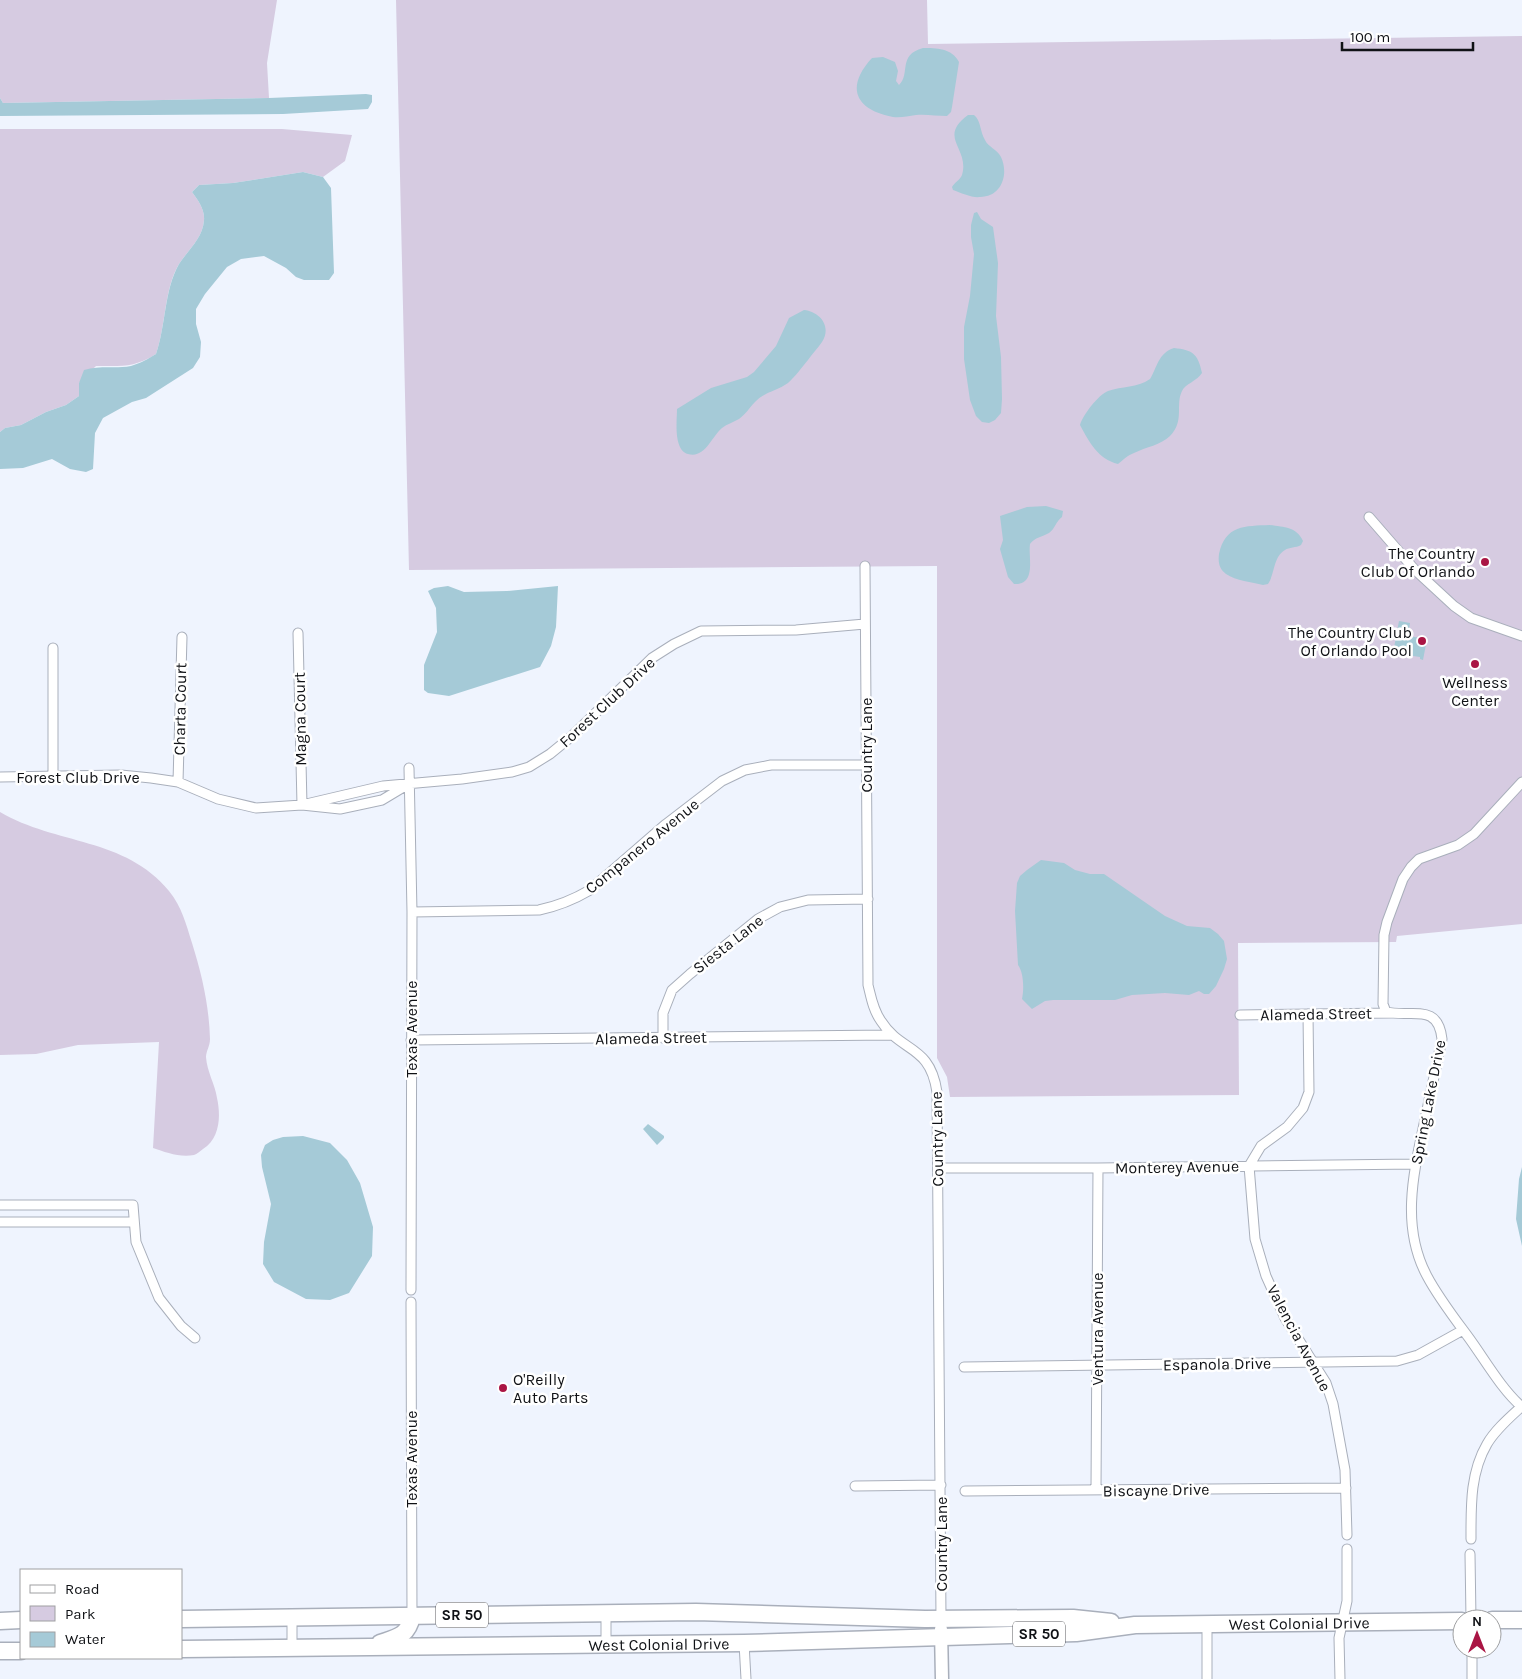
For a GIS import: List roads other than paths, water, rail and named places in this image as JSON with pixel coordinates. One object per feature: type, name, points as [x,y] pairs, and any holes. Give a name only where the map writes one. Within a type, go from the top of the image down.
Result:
[{"type":"highway","name":"West Colonial Drive","points":[[182,1619],[709,1612],[941,1619],[1073,1618],[1136,1625]]},
{"type":"highway","points":[[369,1647],[398,1637],[407,1631],[412,1616]]},
{"type":"highway","points":[[0,1621],[20,1620]]},
{"type":"highway","points":[[1502,1620],[1522,1620]]},
{"type":"highway","name":"West Colonial Drive","points":[[182,1649],[744,1643],[1076,1633],[1136,1625],[1452,1621]]},
{"type":"highway","points":[[0,1651],[20,1651]]},
{"type":"street","points":[[1369,517],[1415,570],[1454,606],[1471,618],[1522,636]]},
{"type":"street","name":"Country Lane","points":[[865,566],[868,984],[872,1004],[881,1021],[892,1035],[920,1054],[929,1065],[935,1078],[937,1092],[941,1619]]},
{"type":"street","name":"Forest Club Drive","points":[[302,805],[383,786],[462,779],[512,772],[529,767],[550,754],[572,736],[652,658],[674,644],[701,631],[796,630],[865,624]]},
{"type":"street","name":"Magna Court","points":[[298,633],[302,805]]},
{"type":"street","name":"Charta Court","points":[[178,782],[182,637]]},
{"type":"street","points":[[53,648],[53,776]]},
{"type":"street","name":"Companero Avenue","points":[[412,912],[539,910],[556,906],[577,898],[590,890],[666,824],[722,781],[745,770],[771,765],[866,765]]},
{"type":"street","name":"Texas Avenue","points":[[409,768],[412,912],[410,1040],[411,1290]]},
{"type":"street","name":"Forest Club Drive","points":[[0,777],[121,774],[178,782],[218,799],[256,808],[302,805],[340,808],[382,800],[409,784]]},
{"type":"street","points":[[1392,1013],[1386,1012],[1383,1004],[1382,942],[1387,922],[1403,879],[1419,859],[1458,845],[1474,834],[1522,782]]},
{"type":"street","name":"Siesta Lane","points":[[663,1038],[663,1013],[672,990],[758,919],[780,906],[808,900],[868,899]]},
{"type":"street","name":"Spring Lake Drive","points":[[1392,1013],[1417,1012],[1427,1015],[1433,1018],[1441,1029],[1442,1039],[1415,1164],[1410,1216],[1415,1242],[1426,1275],[1463,1330],[1521,1407]]},
{"type":"street","name":"Alameda Street","points":[[1240,1015],[1392,1013]]},
{"type":"street","points":[[1249,1166],[1261,1146],[1287,1127],[1303,1108],[1309,1092],[1308,1014]]},
{"type":"street","name":"Alameda Street","points":[[410,1040],[892,1035]]},
{"type":"street","name":"Monterey Avenue","points":[[938,1168],[1415,1164]]},
{"type":"street","name":"Valencia Avenue","points":[[1249,1166],[1255,1239],[1266,1276],[1285,1318],[1326,1383],[1333,1404],[1345,1470],[1346,1536]]},
{"type":"street","name":"Ventura Avenue","points":[[1096,1490],[1098,1168]]},
{"type":"street","points":[[0,1205],[134,1205],[136,1242],[159,1298],[181,1326],[196,1338]]},
{"type":"street","points":[[0,1222],[134,1222]]},
{"type":"street","name":"Texas Avenue","points":[[411,1302],[412,1616]]},
{"type":"street","name":"Espanola Drive","points":[[964,1367],[1397,1361],[1418,1355],[1463,1330]]},
{"type":"street","points":[[1470,1539],[1472,1494],[1478,1467],[1487,1444],[1502,1425],[1521,1407]]},
{"type":"street","points":[[855,1486],[941,1485]]},
{"type":"street","name":"Biscayne Drive","points":[[965,1491],[1346,1488]]},
{"type":"street","points":[[1340,1679],[1339,1638],[1347,1601],[1347,1550]]},
{"type":"street","points":[[1470,1554],[1471,1609]]},
{"type":"street","points":[[606,1613],[606,1645]]},
{"type":"street","points":[[292,1617],[292,1648]]},
{"type":"street","points":[[941,1619],[942,1679]]},
{"type":"street","points":[[1207,1624],[1207,1679]]},
{"type":"street","points":[[744,1643],[746,1679]]},
{"type":"street","points":[[1472,1659],[1472,1679]]},
{"type":"water","points":[[923,48],[948,51],[959,62],[951,112],[947,116],[893,117],[880,114],[863,103],[858,96],[859,78],[872,58],[883,57],[895,62],[898,71],[896,81],[899,85],[904,76],[907,60],[910,55]]},
{"type":"water","points":[[372,95],[372,102],[368,109],[283,114],[0,116],[0,98],[3,103],[269,98]]},
{"type":"water","points":[[968,115],[976,117],[983,137],[999,154],[1003,164],[1004,177],[1002,183],[994,193],[988,196],[970,196],[953,190],[952,187],[961,177],[963,166],[962,157],[956,144],[955,130],[959,123]]},
{"type":"water","points":[[303,172],[323,177],[331,188],[334,273],[329,280],[304,280],[296,277],[286,268],[264,256],[241,259],[227,267],[205,294],[196,309],[196,324],[201,342],[200,357],[193,368],[146,398],[132,402],[103,418],[95,433],[93,469],[86,472],[70,469],[52,459],[23,468],[0,469],[0,432],[5,428],[21,425],[46,412],[66,405],[79,396],[79,383],[84,370],[131,366],[156,354],[174,274],[198,238],[203,226],[204,216],[202,209],[192,192],[199,185],[233,183]]},
{"type":"water","points":[[977,212],[981,219],[993,227],[998,263],[996,316],[1001,357],[1002,399],[1001,413],[995,420],[989,423],[982,422],[976,416],[970,400],[964,359],[964,327],[970,296],[974,254],[971,225],[974,213]]},
{"type":"water","points":[[804,310],[810,311],[819,317],[825,325],[826,331],[822,342],[796,375],[784,386],[759,399],[739,419],[722,428],[704,450],[694,455],[683,451],[677,434],[677,409],[711,388],[747,377],[754,372],[776,346],[789,318]]},
{"type":"water","points":[[1174,348],[1193,354],[1198,361],[1202,373],[1182,391],[1179,402],[1179,419],[1175,430],[1162,442],[1132,454],[1118,464],[1111,462],[1095,449],[1080,425],[1084,416],[1104,393],[1113,389],[1140,384],[1150,379],[1164,353]]},
{"type":"water","points":[[1046,506],[1063,511],[1062,517],[1051,531],[1036,538],[1030,544],[1029,575],[1021,583],[1014,584],[1008,577],[1000,549],[1003,540],[1000,516],[1027,507]]},
{"type":"water","points":[[1270,525],[1294,530],[1303,541],[1301,545],[1281,553],[1276,561],[1268,584],[1263,585],[1239,580],[1222,570],[1219,554],[1222,544],[1231,532],[1244,527]]},
{"type":"water","points":[[448,586],[464,592],[507,591],[558,586],[556,627],[551,646],[540,667],[449,696],[428,693],[424,690],[424,665],[437,632],[436,608],[428,591]]},
{"type":"water","name":"The Country Club Of Orlando Pool","points":[[1399,621],[1410,623],[1408,636],[1427,639],[1423,660],[1420,657],[1393,653]]},
{"type":"water","points":[[1041,860],[1064,863],[1075,870],[1090,874],[1104,874],[1165,916],[1187,926],[1210,928],[1224,941],[1227,959],[1216,986],[1209,994],[1199,991],[1189,995],[1165,993],[1132,995],[1115,1000],[1053,1000],[1045,1001],[1032,1009],[1022,999],[1023,982],[1018,965],[1015,911],[1017,883],[1020,876]]},
{"type":"water","points":[[648,1124],[664,1136],[657,1145],[643,1129]]},
{"type":"water","points":[[303,1136],[330,1143],[347,1160],[360,1183],[373,1227],[372,1256],[349,1293],[330,1300],[306,1299],[274,1282],[263,1264],[264,1242],[271,1204],[261,1155],[265,1145],[273,1140],[283,1137]]},
{"type":"water","points":[[1522,1167],[1522,1246],[1516,1219],[1519,1179]]},
{"type":"place","name":"The Country Club Of Orlando","points":[[1485,562]]},
{"type":"place","name":"The Country Club Of Orlando Pool","points":[[1422,641]]},
{"type":"place","name":"Wellness Center","points":[[1475,664]]},
{"type":"place","name":"O'Reilly Auto Parts","points":[[503,1388]]}]
